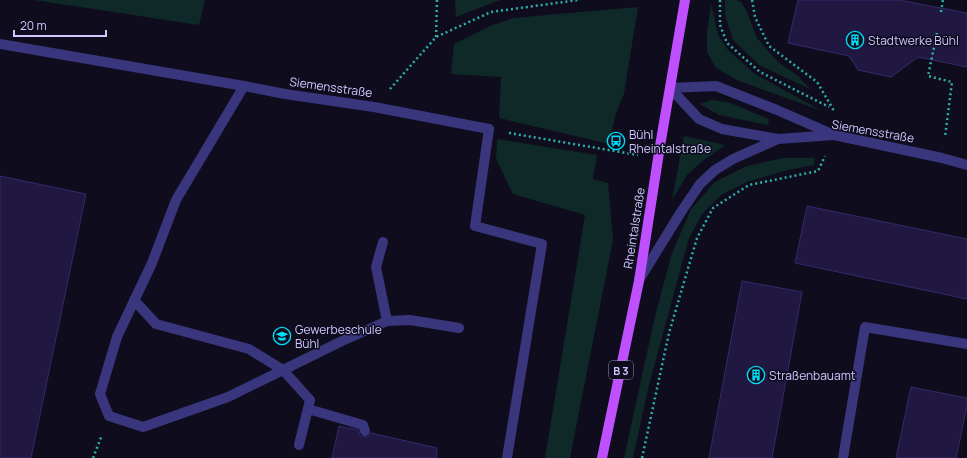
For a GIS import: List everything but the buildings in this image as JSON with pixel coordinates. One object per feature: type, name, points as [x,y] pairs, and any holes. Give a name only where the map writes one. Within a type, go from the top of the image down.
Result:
[{"type":"main road","name":"Rheintalstraße","points":[[602,458],[639,281],[685,0]]},
{"type":"street","name":"Siemensstraße","points":[[0,44],[285,94],[374,107],[489,129]]},
{"type":"street","points":[[244,86],[176,200],[152,263],[117,337],[100,394],[109,416],[143,427],[228,397],[342,341],[387,321],[410,320],[459,328]]},
{"type":"street","points":[[670,88],[716,86],[777,110],[834,135]]},
{"type":"street","name":"Siemensstraße","points":[[670,88],[699,118],[722,129],[778,139],[834,135],[942,158],[967,165]]},
{"type":"street","points":[[489,129],[475,226],[542,244],[507,458]]},
{"type":"street","points":[[639,281],[700,184],[733,158],[778,139]]},
{"type":"street","points":[[383,242],[376,267],[387,321]]},
{"type":"street","points":[[134,300],[156,324],[248,349],[283,370],[310,400],[299,445]]},
{"type":"street","points":[[842,458],[865,327],[967,344]]},
{"type":"street","points":[[308,409],[363,425],[365,432]]},
{"type":"path","points":[[436,37],[437,0]]},
{"type":"path","points":[[374,107],[436,37],[491,12],[578,0]]},
{"type":"path","points":[[720,0],[720,25],[727,43],[760,72],[833,109]]},
{"type":"path","points":[[642,458],[671,326],[697,238],[713,208],[749,185],[818,171],[834,135],[833,109],[817,82],[769,46],[754,18],[752,0]]},
{"type":"path","points":[[941,12],[943,0]]},
{"type":"path","points":[[937,33],[928,76],[952,82],[942,158]]},
{"type":"path","points":[[489,129],[658,158]]},
{"type":"green space","points":[[34,0],[205,0],[199,25]]},
{"type":"green space","points":[[455,0],[500,0],[456,17]]},
{"type":"green space","points":[[725,0],[736,0],[741,2],[747,12],[757,38],[778,62],[798,76],[810,89],[759,65],[733,40],[725,15]]},
{"type":"green space","points":[[711,3],[718,35],[728,50],[755,74],[822,111],[739,81],[716,68],[707,52],[707,33]]},
{"type":"green space","points":[[638,7],[624,94],[615,116],[609,144],[499,118],[501,77],[451,74],[454,44],[490,26],[513,18]]},
{"type":"green space","points":[[711,100],[728,102],[769,119],[768,125],[719,115],[700,104]]},
{"type":"green space","points":[[684,136],[725,145],[700,163],[687,175],[672,200]]},
{"type":"green space","points":[[497,139],[597,155],[593,179],[608,183],[613,240],[570,458],[545,458],[585,215],[513,194],[496,159]]},
{"type":"green space","points":[[783,158],[815,158],[814,165],[784,171],[747,182],[721,195],[703,213],[689,238],[648,389],[633,458],[624,458],[655,316],[672,253],[691,209],[715,182],[747,166]]},
{"type":"place","name":"Stadtwerke Bühl","points":[[855,40]]},
{"type":"place","name":"Bühl Rheintalstraße","points":[[616,141]]},
{"type":"place","name":"Gewerbeschule Bühl","points":[[282,336]]},
{"type":"place","name":"Straßenbauamt","points":[[756,375]]}]
